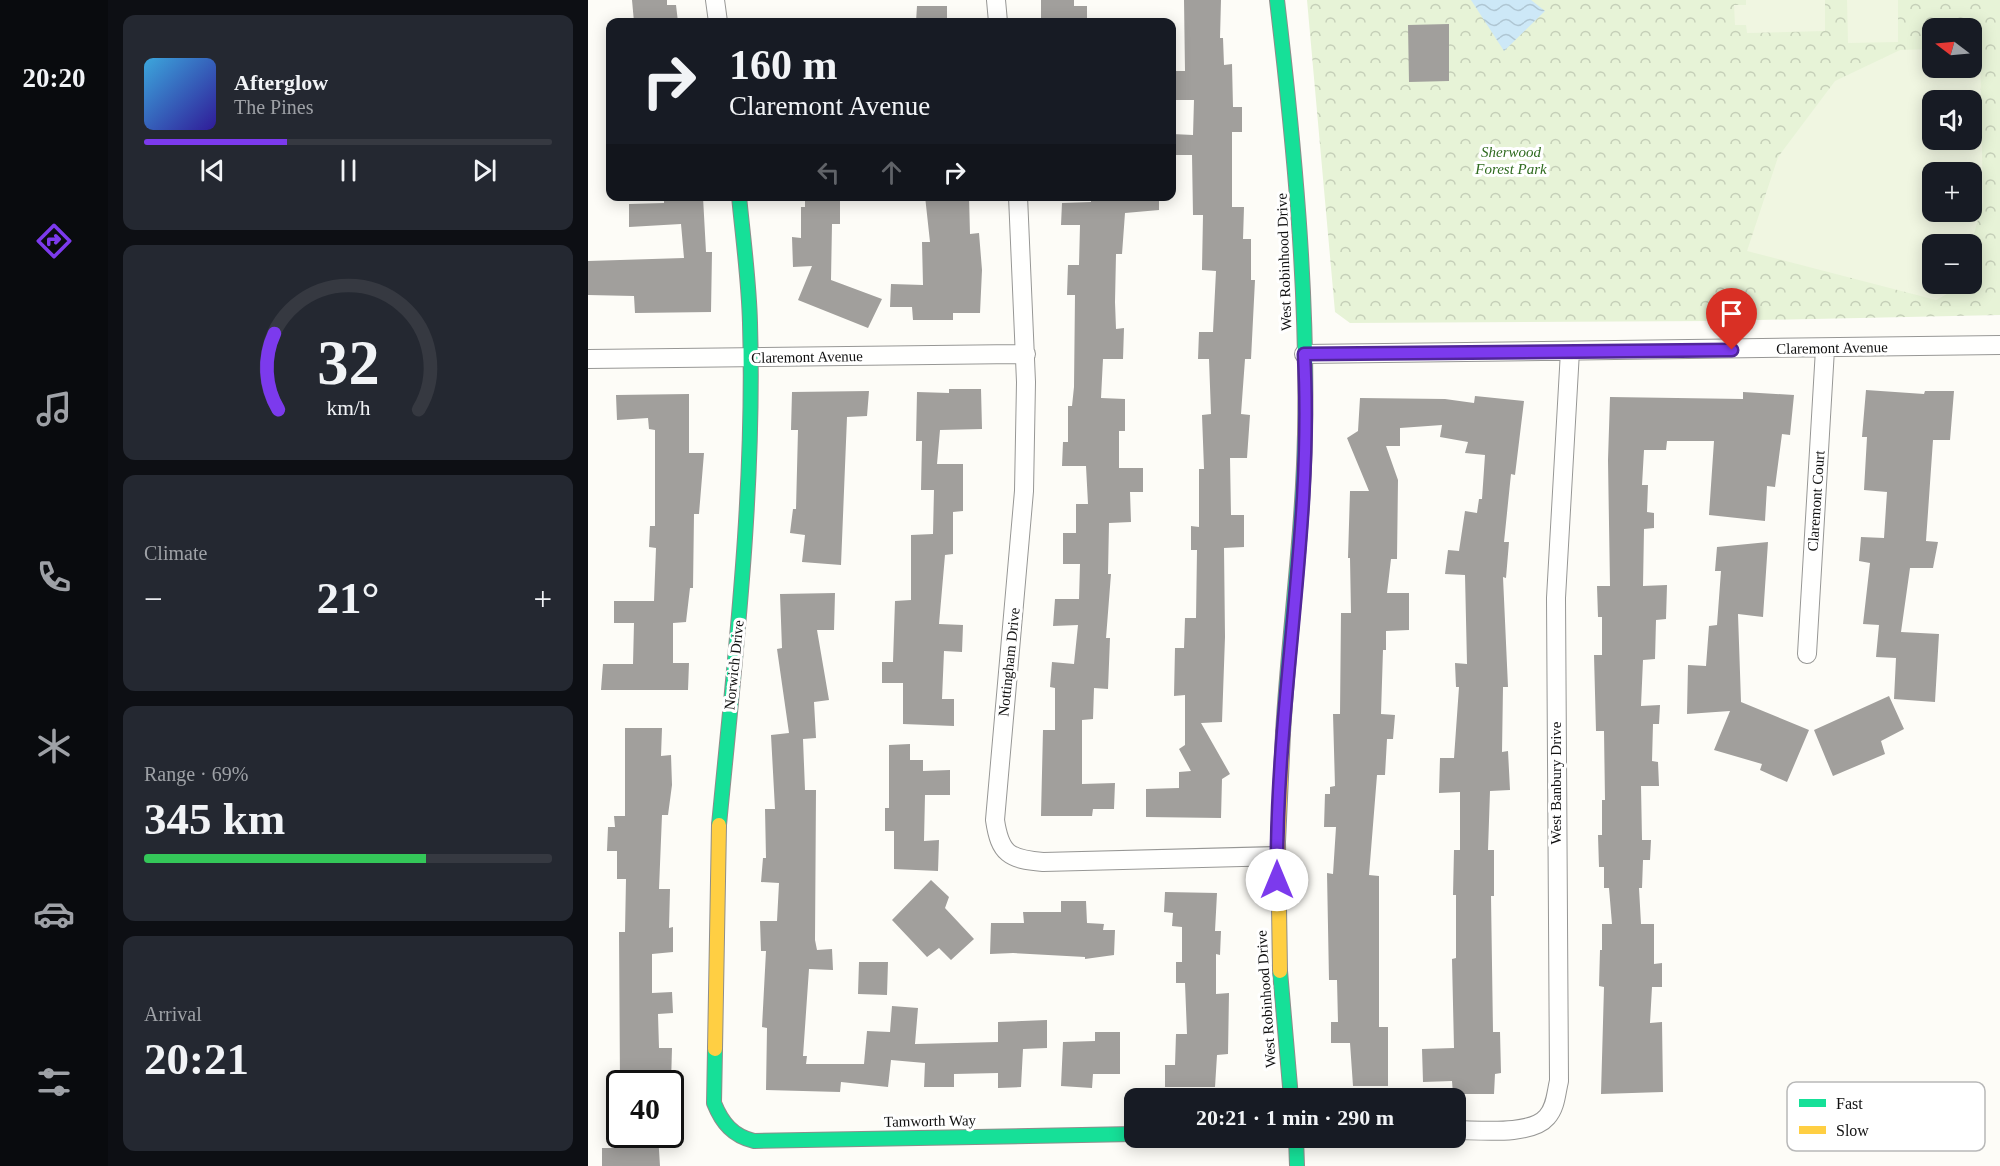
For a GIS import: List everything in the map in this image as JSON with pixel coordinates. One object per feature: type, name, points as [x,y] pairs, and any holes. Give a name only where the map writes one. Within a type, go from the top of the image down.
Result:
[{"type":"street","points":[[715,0],[717,18]]},
{"type":"street","points":[[996,0],[998,18]]},
{"type":"street","name":"West Robinhood Drive","points":[[1277,0],[1297,171],[1304,354],[1301,516],[1281,755],[1277,856],[1283,1026],[1290,1088]]},
{"type":"street","name":"Norwich Drive","points":[[729,1130],[720,1120],[714,1103],[718,838],[742,588],[750,417],[750,321],[739,201]]},
{"type":"street","name":"Nottingham Drive","points":[[1018,201],[1026,354],[1022,540],[995,820],[998,841],[1007,854],[1023,860],[1043,862],[1277,856]]},
{"type":"street","name":"Claremont Avenue","points":[[1304,354],[2000,345]]},
{"type":"street","name":"Claremont Court","points":[[1807,654],[1825,349]]},
{"type":"street","name":"West Banbury Drive","points":[[1466,1130],[1519,1129],[1536,1126],[1547,1117],[1554,1106],[1559,1081],[1556,598],[1570,351]]},
{"type":"street","name":"Claremont Avenue","points":[[588,359],[1026,354]]},
{"type":"street","name":"Tamworth Way","points":[[729,1130],[743,1139],[754,1141],[1124,1134]]},
{"type":"street","points":[[1296,1148],[1297,1166]]},
{"type":"green space","name":"Sherwood Forest Park","points":[[1307,0],[2000,0],[2000,315],[1713,321],[1350,323],[1335,312]]},
{"type":"green space","points":[[1746,0],[1825,0],[1825,31],[1747,33],[1746,25],[1735,25],[1734,5],[1746,5]]},
{"type":"green space","points":[[1847,0],[1898,0],[1898,42],[1848,43]]},
{"type":"green space","points":[[1922,49],[1922,78],[1981,78],[1981,90],[1922,90],[1922,150],[1982,150],[1983,202],[1982,206],[1982,162],[1922,162],[1922,222],[1977,222],[1974,234],[1922,234],[1922,294],[1947,294],[1936,300],[1747,251],[1778,157],[1835,81],[1900,50]]},
{"type":"water","points":[[1471,0],[1531,0],[1545,11],[1504,51]]},
{"type":"building","points":[[632,0],[667,0],[667,5],[676,5],[678,18],[634,18]]},
{"type":"building","points":[[1041,0],[1074,0],[1074,6],[1087,6],[1087,18],[1041,18]]},
{"type":"building","points":[[1184,0],[1221,0],[1220,38],[1223,38],[1224,65],[1232,64],[1233,107],[1242,107],[1242,132],[1232,132],[1232,207],[1244,207],[1243,239],[1251,239],[1251,280],[1255,280],[1251,359],[1245,359],[1241,414],[1250,415],[1247,458],[1230,458],[1231,515],[1244,515],[1244,547],[1224,548],[1225,637],[1222,722],[1201,723],[1230,774],[1222,779],[1221,818],[1146,817],[1146,789],[1179,788],[1179,772],[1191,771],[1179,749],[1185,745],[1185,695],[1174,696],[1175,648],[1184,648],[1185,618],[1196,618],[1197,550],[1191,550],[1191,526],[1199,527],[1199,469],[1204,469],[1202,415],[1211,414],[1209,359],[1198,359],[1199,332],[1213,332],[1216,271],[1202,270],[1203,215],[1193,215],[1192,155],[1176,155],[1176,134],[1193,135],[1194,100],[1176,100],[1176,71],[1185,71]]},
{"type":"building","points":[[917,6],[947,6],[947,18],[916,18]]},
{"type":"building","points":[[1449,24],[1449,81],[1409,82],[1408,25]]},
{"type":"building","points":[[664,201],[703,201],[706,252],[712,252],[711,312],[635,313],[634,296],[588,295],[588,261],[684,258],[681,224],[629,227],[629,204],[664,203]]},
{"type":"building","points":[[805,201],[840,201],[840,224],[832,224],[831,280],[882,299],[868,328],[798,300],[812,266],[793,267],[792,237],[801,238],[801,207],[805,207]]},
{"type":"building","points":[[926,201],[969,201],[970,234],[979,233],[982,270],[980,313],[953,313],[953,320],[913,320],[912,307],[890,307],[891,284],[923,285],[922,242],[930,242]]},
{"type":"building","points":[[1159,201],[1159,210],[1125,213],[1122,254],[1116,254],[1115,302],[1116,329],[1124,328],[1123,359],[1103,359],[1101,398],[1125,399],[1125,431],[1119,431],[1119,468],[1143,468],[1143,492],[1130,492],[1131,522],[1109,523],[1108,574],[1111,574],[1106,638],[1110,638],[1108,689],[1094,688],[1093,719],[1082,720],[1082,784],[1115,783],[1114,809],[1093,809],[1092,816],[1041,816],[1043,730],[1055,730],[1055,688],[1050,687],[1052,662],[1074,664],[1078,625],[1053,626],[1055,599],[1079,599],[1080,564],[1063,564],[1063,533],[1076,533],[1076,504],[1088,504],[1086,466],[1062,466],[1063,442],[1068,442],[1068,406],[1072,406],[1074,387],[1075,295],[1067,295],[1068,265],[1079,265],[1080,225],[1061,225],[1062,203]]},
{"type":"building","points":[[949,389],[981,389],[982,429],[940,430],[937,464],[963,464],[963,511],[953,512],[953,554],[945,555],[939,624],[963,625],[962,652],[944,651],[942,699],[954,699],[954,726],[903,724],[903,683],[882,683],[882,662],[893,662],[895,601],[911,600],[911,535],[933,534],[934,490],[921,490],[922,441],[916,441],[917,392],[949,393]]},
{"type":"building","points":[[1866,390],[1924,394],[1925,391],[1954,391],[1950,440],[1933,440],[1926,541],[1938,542],[1933,568],[1910,568],[1901,632],[1939,634],[1935,702],[1894,699],[1896,658],[1876,657],[1879,625],[1863,624],[1870,563],[1859,561],[1861,537],[1884,538],[1887,492],[1864,490],[1867,437],[1862,437]]},
{"type":"building","points":[[869,391],[867,416],[847,417],[841,565],[802,562],[805,535],[790,533],[793,509],[796,509],[798,430],[791,430],[792,392]]},
{"type":"building","points":[[1743,392],[1794,395],[1790,435],[1782,434],[1775,487],[1767,486],[1765,521],[1709,515],[1714,441],[1667,441],[1666,450],[1644,450],[1642,485],[1648,485],[1647,512],[1654,513],[1654,528],[1644,529],[1643,586],[1667,585],[1666,619],[1656,620],[1655,659],[1643,660],[1641,706],[1660,705],[1659,724],[1653,724],[1652,761],[1658,762],[1659,786],[1641,786],[1642,840],[1651,840],[1650,860],[1643,860],[1642,888],[1639,888],[1641,924],[1654,924],[1654,964],[1662,963],[1662,987],[1652,987],[1650,1023],[1662,1022],[1663,1092],[1601,1094],[1604,987],[1599,986],[1600,950],[1602,950],[1602,924],[1612,924],[1609,888],[1604,888],[1604,867],[1599,867],[1598,835],[1602,835],[1602,800],[1605,800],[1604,731],[1596,731],[1594,655],[1602,655],[1602,617],[1598,617],[1597,586],[1610,586],[1608,460],[1610,397],[1743,399]]},
{"type":"building","points":[[689,394],[689,453],[704,453],[699,514],[694,514],[693,588],[690,588],[686,622],[673,623],[673,663],[689,663],[688,690],[601,690],[603,664],[633,664],[634,623],[614,623],[614,601],[654,601],[656,548],[649,547],[650,526],[655,526],[655,430],[649,429],[648,418],[617,420],[616,395]]},
{"type":"building","points":[[1475,396],[1524,401],[1515,475],[1511,474],[1504,542],[1509,542],[1506,578],[1503,577],[1508,687],[1503,687],[1502,752],[1508,751],[1510,790],[1490,791],[1488,850],[1494,850],[1494,896],[1491,896],[1493,1032],[1500,1032],[1501,1073],[1495,1074],[1494,1094],[1466,1094],[1466,1088],[1453,1088],[1452,1081],[1423,1082],[1422,1049],[1454,1048],[1452,959],[1456,958],[1456,895],[1453,895],[1454,850],[1460,850],[1460,792],[1439,793],[1440,758],[1454,758],[1459,687],[1456,687],[1455,663],[1467,664],[1465,575],[1445,574],[1448,550],[1459,551],[1465,511],[1477,513],[1479,499],[1482,499],[1485,455],[1465,453],[1468,442],[1440,437],[1442,425],[1400,428],[1400,446],[1386,446],[1398,480],[1397,559],[1391,559],[1387,593],[1409,593],[1409,630],[1386,631],[1386,650],[1383,650],[1381,714],[1395,715],[1393,739],[1387,739],[1385,775],[1377,775],[1369,875],[1379,876],[1379,1027],[1388,1027],[1388,1086],[1353,1086],[1350,1043],[1331,1043],[1331,1022],[1338,1022],[1337,980],[1329,980],[1327,873],[1333,874],[1336,827],[1324,827],[1325,794],[1330,794],[1330,787],[1335,786],[1333,714],[1340,714],[1341,613],[1351,613],[1350,558],[1348,558],[1350,491],[1369,491],[1347,438],[1358,431],[1360,398],[1445,399],[1474,403]]},
{"type":"building","points":[[1768,542],[1763,617],[1738,614],[1741,702],[1809,730],[1787,782],[1760,770],[1762,764],[1714,750],[1730,711],[1687,714],[1688,665],[1706,666],[1709,626],[1717,625],[1721,571],[1715,571],[1717,547]]},
{"type":"building","points":[[835,593],[834,630],[817,630],[829,700],[814,702],[816,738],[803,739],[805,790],[816,790],[815,940],[817,950],[832,949],[833,970],[809,969],[803,1056],[807,1056],[806,1064],[864,1064],[867,1031],[890,1032],[892,1006],[918,1008],[915,1044],[998,1042],[998,1022],[1047,1020],[1047,1048],[1023,1049],[1021,1087],[998,1088],[998,1073],[954,1074],[954,1087],[924,1087],[925,1063],[891,1060],[888,1087],[841,1082],[840,1092],[766,1090],[767,1028],[762,1027],[766,951],[761,951],[760,921],[777,921],[779,883],[761,882],[763,858],[766,858],[765,809],[775,809],[771,735],[789,733],[777,649],[782,648],[780,594]]},
{"type":"building","points":[[1889,696],[1904,729],[1881,741],[1885,754],[1833,776],[1814,730]]},
{"type":"building","points":[[625,728],[662,728],[661,756],[671,755],[672,785],[668,815],[662,815],[659,889],[670,889],[669,928],[673,927],[673,952],[652,954],[652,993],[672,992],[673,1013],[658,1014],[659,1048],[672,1048],[671,1070],[620,1070],[619,932],[625,932],[626,879],[617,879],[617,851],[607,851],[608,827],[615,827],[614,816],[625,816]]},
{"type":"building","points":[[910,744],[910,760],[923,760],[923,771],[950,770],[950,795],[925,795],[924,841],[939,840],[938,871],[894,869],[894,831],[885,831],[885,808],[889,808],[889,745]]},
{"type":"building","points":[[931,880],[949,897],[945,908],[974,939],[951,960],[939,948],[927,957],[892,920]]},
{"type":"building","points":[[1165,892],[1217,893],[1215,931],[1221,931],[1220,955],[1216,954],[1216,994],[1229,993],[1228,1054],[1217,1055],[1215,1087],[1165,1087],[1165,1065],[1175,1065],[1176,1034],[1187,1034],[1185,983],[1176,983],[1176,962],[1182,962],[1182,927],[1172,926],[1173,913],[1164,912]]},
{"type":"building","points":[[1061,901],[1086,901],[1087,923],[1104,924],[1103,930],[1115,930],[1114,955],[1085,959],[1085,957],[1013,953],[990,954],[991,923],[1024,923],[1023,912],[1061,912]]},
{"type":"building","points":[[859,962],[888,962],[887,995],[858,994]]},
{"type":"building","points":[[1095,1032],[1120,1032],[1120,1074],[1093,1074],[1092,1088],[1061,1086],[1063,1042],[1095,1041]]},
{"type":"building","points":[[602,1148],[659,1148],[660,1166],[602,1166]]},
{"type":"traffic: fast","points":[[1277,0],[1289,108],[1302,271],[1305,380],[1302,509],[1283,733]]},
{"type":"traffic: fast","points":[[719,825],[737,637],[750,449],[749,307],[740,201]]},
{"type":"traffic: fast","points":[[1280,971],[1290,1088]]},
{"type":"traffic: fast","points":[[715,1049],[714,1103],[729,1128],[740,1136],[754,1141],[1124,1134]]},
{"type":"traffic: fast","points":[[1296,1148],[1297,1166]]},
{"type":"traffic: slow","points":[[1280,971],[1278,842],[1283,733]]},
{"type":"traffic: slow","points":[[715,1049],[719,825]]},
{"type":"route","points":[[1277,880],[1281,755],[1301,516],[1305,434],[1304,354],[1732,350]]}]
